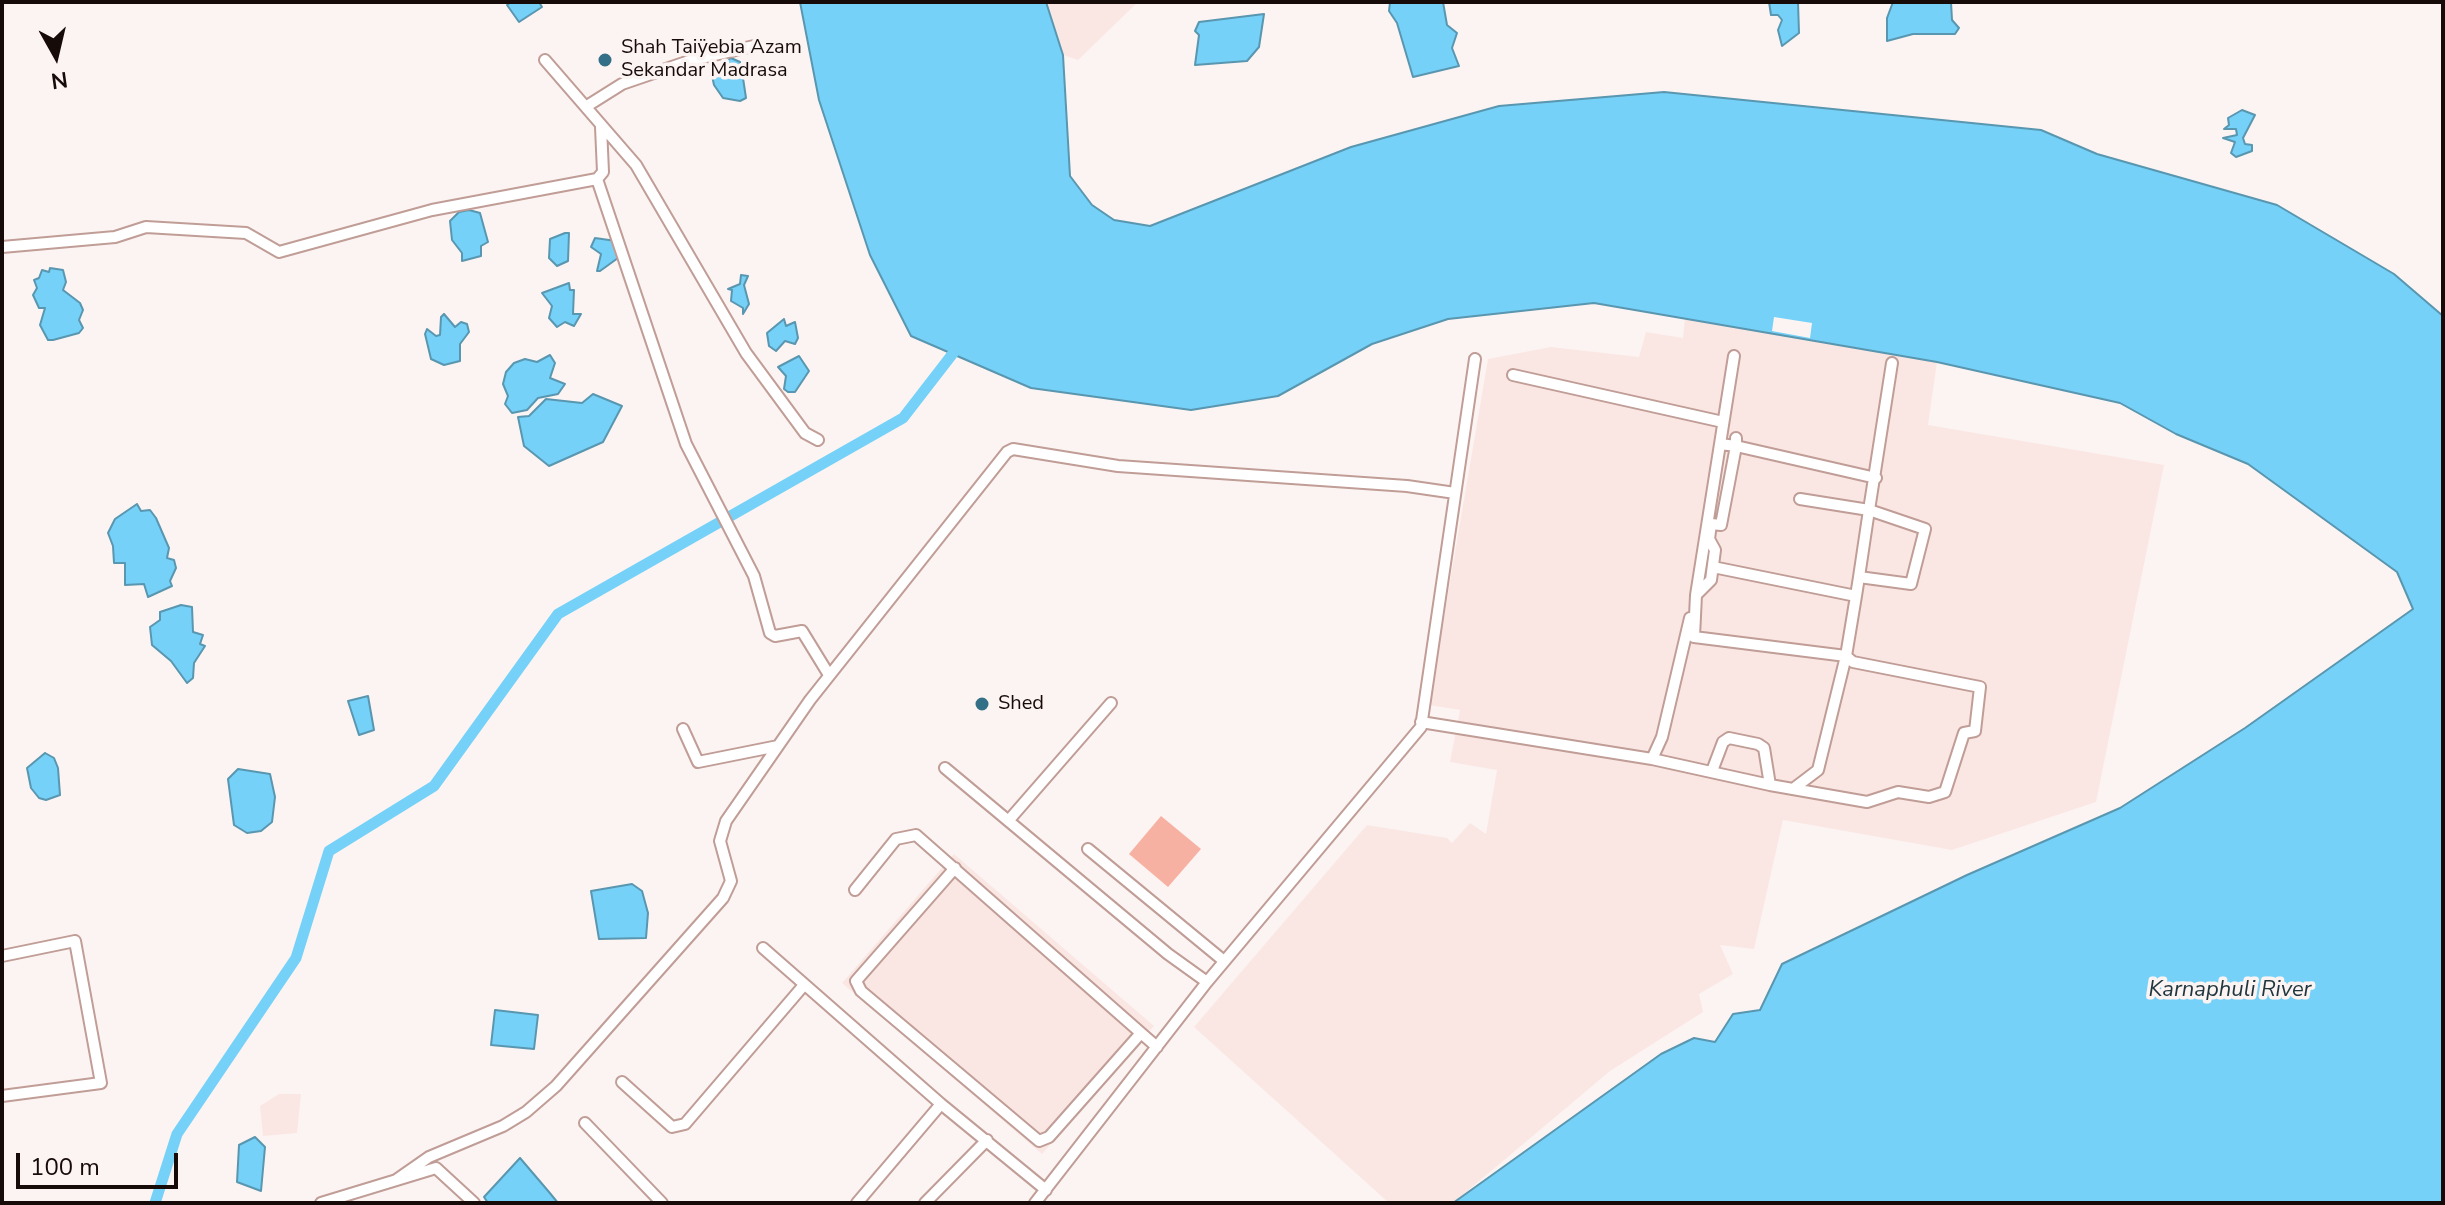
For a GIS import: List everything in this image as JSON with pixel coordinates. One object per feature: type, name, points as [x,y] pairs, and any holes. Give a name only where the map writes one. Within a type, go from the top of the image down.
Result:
[{"type":"street","points":[[587,106],[622,84],[692,60],[754,46]]},
{"type":"street","points":[[545,60],[636,165],[746,353],[805,433],[818,440]]},
{"type":"street","points":[[2,247],[115,237],[146,227],[246,233],[279,252],[432,210],[597,179],[603,172],[601,127]]},
{"type":"street","points":[[597,179],[686,444],[754,576],[770,633],[775,636],[802,631],[829,675]]},
{"type":"street","points":[[1652,759],[1662,737],[1696,595],[1734,356]]},
{"type":"street","points":[[1035,1203],[1207,982],[1319,852],[1421,722],[1475,359]]},
{"type":"street","points":[[1793,789],[1818,770],[1846,656],[1892,363]]},
{"type":"street","points":[[1513,375],[1723,422]]},
{"type":"street","points":[[1720,444],[1736,442],[1876,478]]},
{"type":"street","points":[[1421,722],[1652,759],[1867,802],[1898,792],[1929,797],[1945,792],[1964,733],[1975,731],[1980,687],[1853,662],[1846,656],[1694,637],[1696,595],[1711,580],[1713,567],[1715,550],[1709,539],[1711,524],[1721,525],[1736,442]]},
{"type":"street","points":[[396,1180],[429,1157],[503,1126],[526,1112],[556,1086],[723,898],[731,881],[720,841],[722,830],[829,675],[1013,449],[1118,466],[1407,486],[1455,493]]},
{"type":"street","points":[[1800,499],[1869,510],[1925,529],[1911,584],[1859,577]]},
{"type":"street","points":[[1713,567],[1856,596]]},
{"type":"street","points":[[1009,820],[1111,703]]},
{"type":"street","points":[[683,729],[698,762],[778,746]]},
{"type":"street","points":[[1712,771],[1723,742],[1729,738],[1758,744],[1764,748],[1770,785]]},
{"type":"street","points":[[945,768],[1207,982]]},
{"type":"street","points":[[855,890],[903,836],[916,835],[1157,1047]]},
{"type":"street","points":[[1088,849],[1224,961]]},
{"type":"street","points":[[955,868],[856,981],[861,991],[1039,1141],[1049,1137],[1141,1033]]},
{"type":"street","points":[[2,956],[75,941],[101,1083],[2,1096]]},
{"type":"street","points":[[763,948],[941,1104],[1046,1190]]},
{"type":"street","points":[[622,1082],[672,1127],[685,1124],[804,985]]},
{"type":"street","points":[[857,1203],[941,1104]]},
{"type":"street","points":[[585,1123],[662,1203]]},
{"type":"street","points":[[925,1203],[987,1140]]},
{"type":"street","points":[[321,1203],[436,1168],[474,1203]]},
{"type":"street","points":[[865,1193],[876,1203]]},
{"type":"shaded area","points":[[1046,2],[1138,2],[1078,60],[1063,55]]},
{"type":"shaded area","points":[[1685,318],[1937,362],[1928,425],[2164,465],[2096,802],[1952,850],[1783,820],[1754,949],[1720,945],[1733,974],[1699,994],[1703,1012],[1610,1071],[1453,1203],[1389,1203],[1194,1027],[1367,825],[1447,838],[1452,843],[1470,823],[1486,834],[1497,770],[1450,762],[1460,710],[1429,705],[1488,359],[1551,347],[1639,357],[1646,332],[1683,338]]},
{"type":"shaded area","points":[[1161,816],[1201,849],[1168,887],[1129,854]]},
{"type":"shaded area","points":[[954,854],[1154,1026],[1042,1154],[842,983]]},
{"type":"shaded area","points":[[279,1094],[301,1094],[297,1133],[263,1136],[260,1106]]},
{"type":"water","points":[[511,2],[539,2],[542,7],[519,22],[507,5]]},
{"type":"water","name":"Karnaphuli River","points":[[800,2],[1046,2],[1063,55],[1070,176],[1092,205],[1114,220],[1150,226],[1351,147],[1499,106],[1664,92],[2041,130],[2097,154],[2277,205],[2394,274],[2443,316],[2443,1203],[1453,1203],[1661,1054],[1694,1038],[1715,1042],[1733,1014],[1760,1010],[1782,964],[1967,875],[2120,808],[2245,728],[2413,609],[2397,572],[2248,464],[2176,434],[2120,403],[1937,362],[1594,303],[1448,319],[1372,344],[1278,396],[1191,410],[1031,388],[911,336],[870,255],[819,100]]},
{"type":"water","points":[[1390,2],[1443,2],[1447,25],[1457,33],[1452,48],[1459,66],[1413,77],[1397,23],[1389,11]]},
{"type":"water","points":[[1769,2],[1798,2],[1799,33],[1782,46],[1778,30],[1782,20],[1778,15],[1771,15]]},
{"type":"water","points":[[1893,2],[1951,2],[1952,20],[1959,28],[1955,34],[1913,34],[1887,41],[1887,18]]},
{"type":"water","points":[[1264,14],[1259,47],[1247,61],[1195,65],[1199,35],[1195,31],[1199,22]]},
{"type":"water","points":[[731,58],[740,62],[740,67],[749,69],[749,74],[743,78],[746,98],[740,101],[723,98],[714,85],[711,71]]},
{"type":"water","points":[[2242,110],[2255,115],[2243,138],[2245,144],[2252,145],[2252,151],[2236,157],[2231,153],[2235,142],[2223,138],[2237,135],[2236,129],[2224,129],[2229,125],[2228,118]]},
{"type":"water","points":[[469,210],[480,213],[488,242],[481,246],[481,256],[462,261],[462,253],[452,240],[450,221],[459,212]]},
{"type":"water","points":[[569,233],[568,261],[557,266],[549,258],[550,239]]},
{"type":"water","points":[[595,238],[616,241],[618,252],[618,258],[600,271],[597,271],[601,254],[591,247]]},
{"type":"water","points":[[50,268],[63,270],[66,282],[63,290],[80,303],[83,310],[79,320],[83,328],[79,333],[53,340],[48,340],[40,325],[45,308],[39,308],[33,295],[37,288],[34,280],[39,278],[42,270],[49,272]]},
{"type":"water","points":[[741,275],[748,276],[744,285],[749,304],[743,314],[743,308],[731,301],[732,290],[728,289],[740,284]]},
{"type":"water","points":[[569,283],[570,290],[574,290],[573,314],[581,314],[574,326],[565,322],[557,327],[549,318],[552,306],[542,293]]},
{"type":"water","points":[[444,314],[455,327],[461,322],[467,324],[469,332],[460,344],[460,361],[444,365],[431,359],[425,334],[427,329],[436,336],[440,335]]},
{"type":"water","points":[[784,319],[786,326],[795,322],[798,338],[795,344],[785,341],[776,351],[769,346],[767,333]]},
{"type":"water","points":[[550,355],[555,363],[550,378],[565,384],[558,394],[538,398],[527,410],[512,413],[505,404],[508,396],[503,384],[506,372],[514,363],[525,359],[537,362]]},
{"type":"water","points":[[799,356],[809,371],[795,392],[788,392],[784,389],[786,376],[778,367]]},
{"type":"water","points":[[593,394],[622,406],[603,442],[549,466],[524,446],[518,417],[529,416],[546,399],[582,403]]},
{"type":"water","points":[[137,504],[141,511],[150,510],[156,518],[169,548],[167,558],[174,560],[176,568],[170,581],[172,586],[148,597],[144,584],[125,585],[125,563],[114,563],[108,533],[115,519]]},
{"type":"water","points":[[181,605],[192,607],[193,632],[203,635],[200,644],[205,646],[194,663],[193,678],[187,683],[171,661],[152,645],[150,627],[160,620],[160,612]]},
{"type":"water","points":[[368,696],[374,730],[359,735],[348,701]]},
{"type":"water","points":[[45,753],[54,758],[58,768],[60,795],[46,800],[39,798],[31,788],[27,768]]},
{"type":"water","points":[[238,769],[270,774],[275,797],[272,822],[261,831],[247,833],[234,825],[228,779]]},
{"type":"water","points":[[632,884],[642,891],[648,913],[646,938],[599,939],[591,891]]},
{"type":"water","points":[[495,1010],[538,1015],[534,1049],[491,1045]]},
{"type":"water","points":[[255,1137],[265,1147],[261,1191],[237,1182],[239,1145]]},
{"type":"water","points":[[520,1158],[558,1203],[488,1203],[484,1197]]},
{"type":"pier","points":[[1774,317],[1812,323],[1810,338],[1772,331]]},
{"type":"waterway","points":[[155,1203],[177,1134],[296,958],[329,851],[434,786],[558,614],[903,418],[961,343]]},
{"type":"place","name":"Shah Taiÿebia Azam Sekandar Madrasa","points":[[605,60]]},
{"type":"place","name":"Shed","points":[[982,704]]}]
